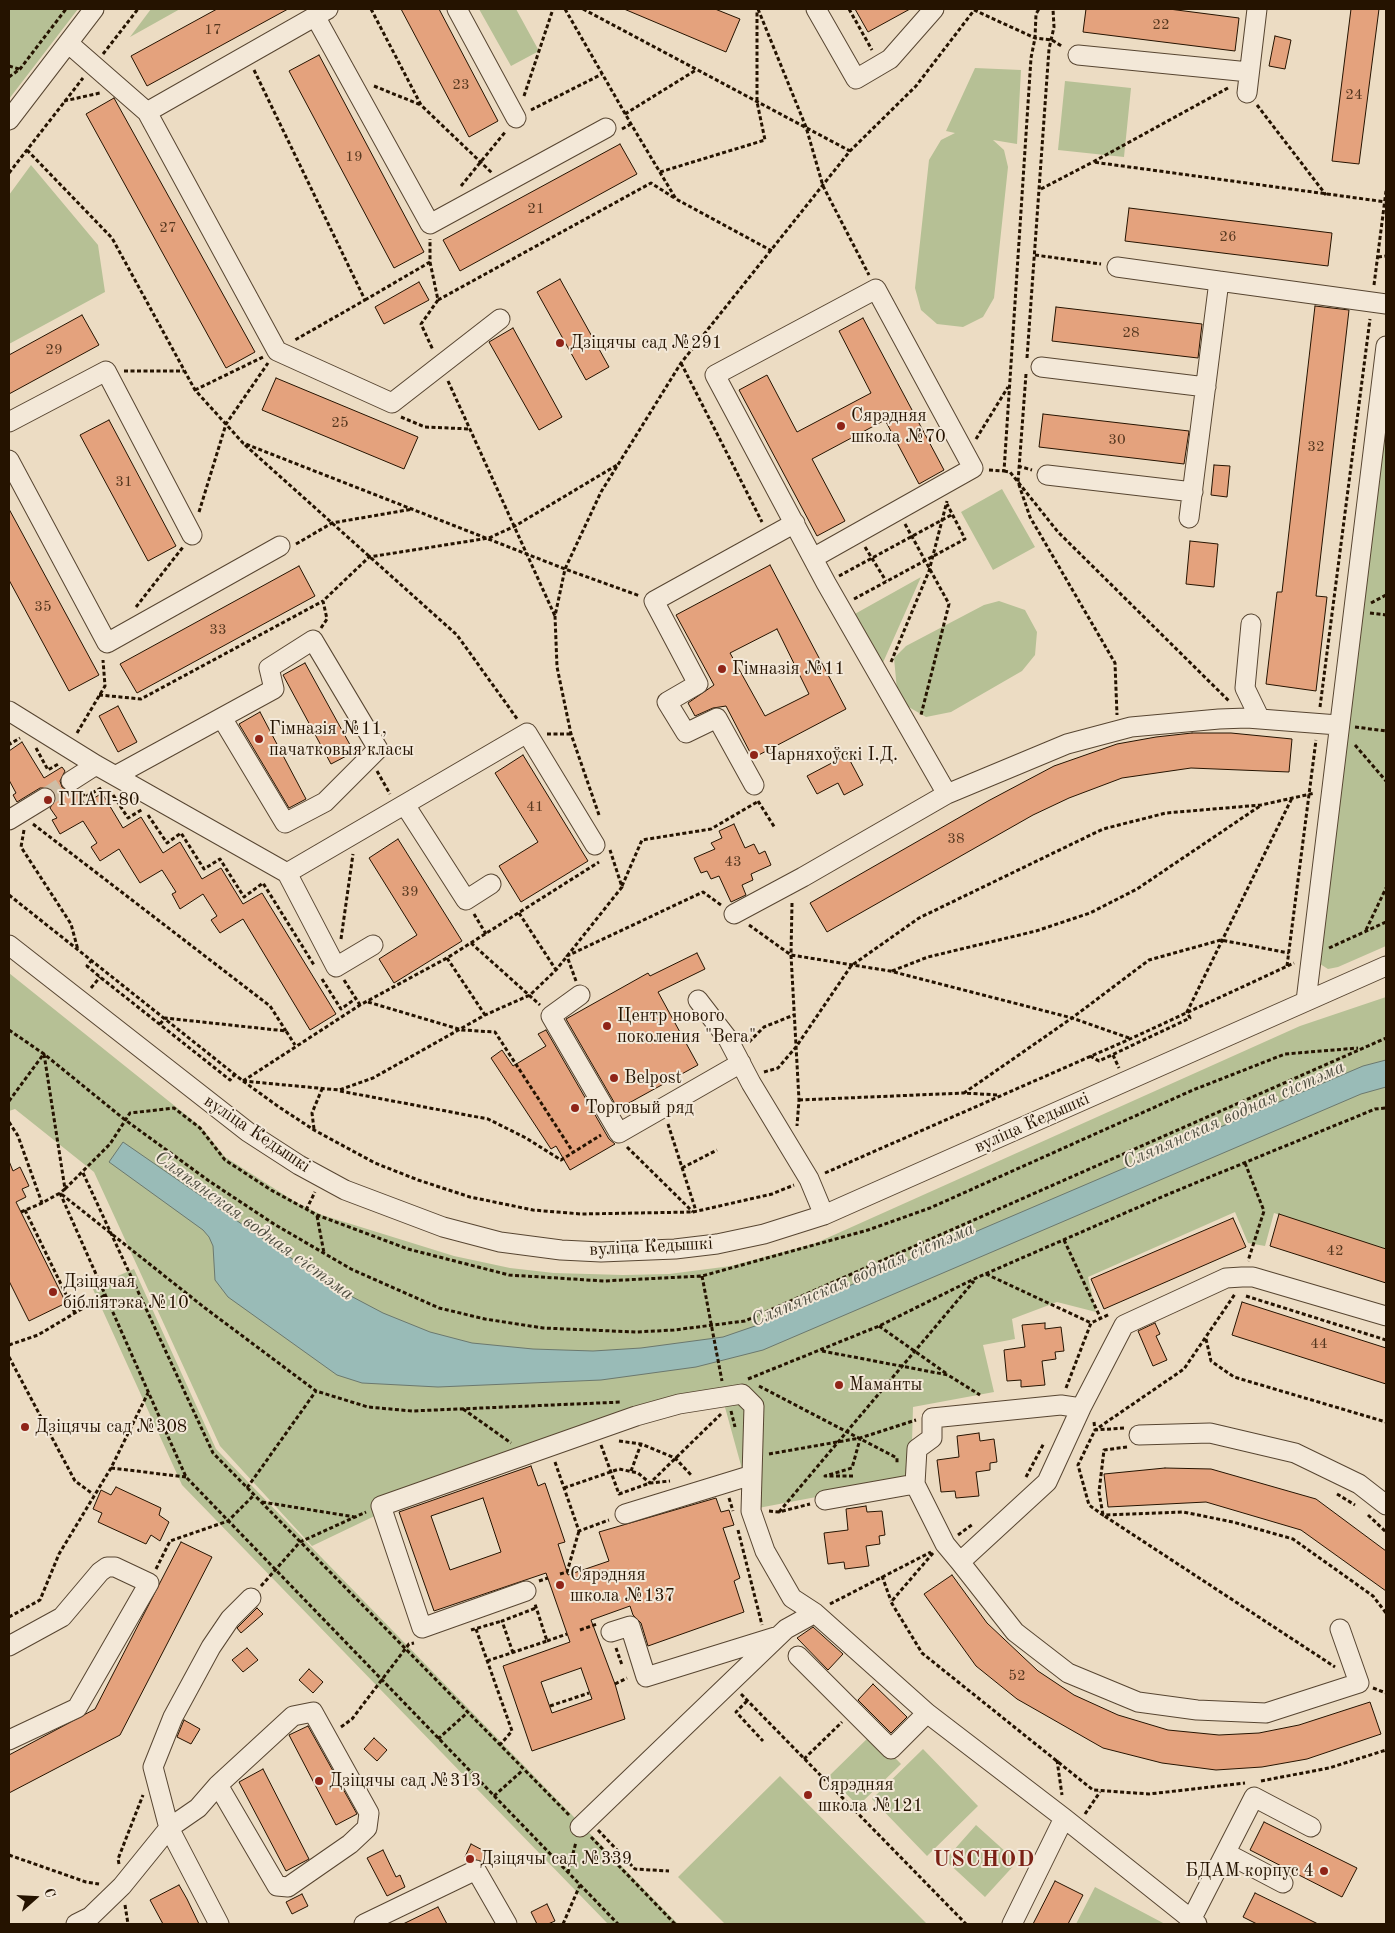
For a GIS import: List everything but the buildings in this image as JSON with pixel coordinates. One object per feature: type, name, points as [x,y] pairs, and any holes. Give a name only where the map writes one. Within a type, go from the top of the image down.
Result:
[{"type":"street","points":[[9,120],[94,9]]},
{"type":"street","points":[[457,9],[516,118]]},
{"type":"street","points":[[816,9],[856,79],[890,59],[934,9]]},
{"type":"street","points":[[1078,55],[1248,80],[1257,9]]},
{"type":"street","points":[[147,112],[322,12],[353,84],[430,224],[606,128]]},
{"type":"street","points":[[68,43],[147,112],[277,350],[392,403],[500,319]]},
{"type":"street","points":[[1117,267],[1379,303]]},
{"type":"street","points":[[1189,518],[1219,281]]},
{"type":"street","points":[[813,558],[898,510],[946,490],[970,462],[876,290],[716,375],[826,583],[947,794]]},
{"type":"street","points":[[1306,1001],[1338,725],[1386,346]]},
{"type":"street","points":[[1041,367],[1206,387]]},
{"type":"street","points":[[9,422],[106,371],[192,535]]},
{"type":"street","points":[[9,460],[108,643],[280,546]]},
{"type":"street","points":[[1046,475],[1193,492]]},
{"type":"street","points":[[756,793],[717,718],[686,734],[667,702],[698,684],[654,601],[795,523]]},
{"type":"street","points":[[1251,624],[1245,688],[1254,718]]},
{"type":"street","points":[[111,785],[222,718],[274,689],[269,668],[313,640],[378,749],[325,802],[285,823],[222,718]]},
{"type":"street","points":[[9,711],[65,755],[96,766],[111,785],[287,873],[328,971],[373,945]]},
{"type":"street","points":[[734,914],[947,794],[1067,744],[1141,726],[1254,718],[1338,725]]},
{"type":"street","points":[[287,873],[527,734],[602,845]]},
{"type":"street","points":[[72,780],[96,766]]},
{"type":"street","points":[[19,817],[45,798]]},
{"type":"street","points":[[402,807],[466,900],[492,884]]},
{"type":"street","name":"вуліца Кедышкі","points":[[9,944],[211,1105],[282,1154],[345,1190],[443,1227],[500,1242],[571,1250],[637,1251],[676,1249],[740,1239],[824,1215],[1386,966]]},
{"type":"street","points":[[580,995],[551,1016],[617,1130],[663,1108],[742,1065]]},
{"type":"street","points":[[698,1000],[728,1039],[809,1179],[824,1215]]},
{"type":"street","points":[[960,1562],[1047,1482],[1081,1408],[1124,1325],[1226,1278],[1244,1286],[1252,1277],[1386,1316]]},
{"type":"street","points":[[532,1591],[422,1628],[381,1506],[636,1416],[679,1404],[742,1394],[750,1399],[754,1406],[752,1466],[743,1516],[792,1598],[815,1613],[927,1713],[1073,1818],[1194,1922],[1254,1797],[1311,1826]]},
{"type":"street","points":[[1081,1408],[1061,1405],[932,1418],[932,1438],[917,1449],[915,1484],[945,1544],[1015,1632],[1068,1673],[1138,1702],[1197,1710],[1266,1713],[1359,1683],[1340,1629]]},
{"type":"street","points":[[1135,1437],[1210,1433],[1295,1453],[1359,1484],[1386,1505]]},
{"type":"street","points":[[625,1514],[726,1483],[752,1466]]},
{"type":"street","points":[[818,1502],[915,1484]]},
{"type":"street","points":[[9,1646],[62,1617],[100,1572],[107,1567],[115,1567],[149,1583],[77,1708],[9,1740]]},
{"type":"street","points":[[219,1924],[169,1828],[153,1767],[173,1716],[211,1647],[230,1619],[251,1598]]},
{"type":"street","points":[[584,1823],[730,1683],[773,1638],[815,1613]]},
{"type":"street","points":[[611,1632],[630,1626],[646,1677],[773,1638]]},
{"type":"street","points":[[798,1656],[891,1749],[927,1713]]},
{"type":"street","points":[[76,1924],[90,1917],[122,1886],[169,1828],[198,1808],[218,1785],[293,1716],[313,1712],[369,1813],[367,1828],[350,1844],[288,1887],[277,1886],[218,1785]]},
{"type":"street","points":[[1012,1924],[1073,1818]]},
{"type":"street","points":[[1226,1853],[1283,1883]]},
{"type":"street","points":[[364,1924],[476,1870],[507,1924]]},
{"type":"path","points":[[9,77],[20,69],[66,9]]},
{"type":"path","points":[[9,173],[138,9]]},
{"type":"path","points":[[371,9],[421,105],[482,161],[503,184]]},
{"type":"path","points":[[516,118],[553,9]]},
{"type":"path","points":[[566,9],[625,114],[676,199]]},
{"type":"path","points":[[583,9],[850,151]]},
{"type":"path","points":[[660,172],[765,140],[757,102],[758,9]]},
{"type":"path","points":[[758,9],[806,128],[823,186],[876,290]]},
{"type":"path","points":[[850,9],[875,54]]},
{"type":"path","points":[[599,817],[571,734],[557,667],[555,616],[565,569],[601,492],[681,363],[850,151],[916,86],[975,9],[1035,38],[1052,40],[1078,55]]},
{"type":"path","points":[[1004,471],[1031,58],[1038,9]]},
{"type":"path","points":[[1053,9],[1054,27],[1049,48],[1018,482],[1030,517],[1115,663],[1118,731]]},
{"type":"path","points":[[195,390],[277,350],[365,300],[247,55]]},
{"type":"path","points":[[9,66],[20,69]]},
{"type":"path","points":[[625,114],[696,69]]},
{"type":"path","points":[[1040,190],[1248,80],[1326,195]]},
{"type":"path","points":[[353,84],[361,81],[421,105]]},
{"type":"path","points":[[64,101],[102,92]]},
{"type":"path","points":[[27,150],[112,238],[195,390],[243,443],[457,635],[527,734]]},
{"type":"path","points":[[1093,162],[1386,202]]},
{"type":"path","points":[[555,616],[528,553],[421,324],[438,300],[651,183],[676,199],[772,251]]},
{"type":"path","points":[[1287,966],[1318,724],[1379,303],[1378,257],[1386,192]]},
{"type":"path","points":[[1381,228],[1386,228]]},
{"type":"path","points":[[1035,255],[1117,267]]},
{"type":"path","points":[[1378,257],[1386,256]]},
{"type":"path","points":[[430,262],[438,300]]},
{"type":"path","points":[[132,612],[192,535],[226,424],[277,350]]},
{"type":"path","points":[[681,363],[770,536]]},
{"type":"path","points":[[106,371],[184,371]]},
{"type":"path","points":[[1010,385],[970,462],[1010,472],[1058,532],[1254,718]]},
{"type":"path","points":[[243,443],[565,569],[654,601]]},
{"type":"path","points":[[100,695],[141,699],[323,601],[369,557],[489,538],[515,526],[617,465]]},
{"type":"path","points":[[841,607],[965,539],[953,514],[946,490]]},
{"type":"path","points":[[883,684],[929,571],[942,520],[946,490]]},
{"type":"path","points":[[280,546],[285,550],[332,523],[413,509]]},
{"type":"path","points":[[898,510],[929,571],[949,604],[915,739]]},
{"type":"path","points":[[826,583],[953,514]]},
{"type":"path","points":[[856,533],[886,581]]},
{"type":"path","points":[[313,640],[327,619],[323,601]]},
{"type":"path","points":[[32,740],[48,770],[65,755],[105,686],[103,653],[108,643]]},
{"type":"path","points":[[1338,725],[1386,731]]},
{"type":"path","points":[[1338,725],[1386,781]]},
{"type":"path","points":[[9,742],[10,744],[22,737]]},
{"type":"path","points":[[65,755],[72,780],[85,798],[111,785],[128,818],[144,808],[167,843],[181,833],[204,868],[220,859],[244,897],[263,883],[315,967]]},
{"type":"path","points":[[369,758],[402,807]]},
{"type":"path","points":[[794,1014],[764,1027],[742,1065],[778,1068],[796,1047],[850,966],[919,918],[1104,829],[1166,813],[1261,805],[1330,791]]},
{"type":"path","points":[[339,1090],[373,1078],[462,1030],[485,1015],[530,995],[556,970],[622,887],[642,840],[711,828],[756,793],[775,828]]},
{"type":"path","points":[[1090,1056],[1099,1061],[1190,1018],[1188,1012],[1293,797]]},
{"type":"path","points":[[890,971],[928,958],[1036,931],[1090,913],[1137,889],[1261,805]]},
{"type":"path","points":[[19,817],[21,847],[71,924],[78,950]]},
{"type":"path","points":[[19,817],[270,1006],[296,1045]]},
{"type":"path","points":[[355,999],[341,1009],[328,971],[357,831]]},
{"type":"path","points":[[602,845],[612,854],[622,887]]},
{"type":"path","points":[[612,854],[448,958],[360,1005],[243,1081],[339,1090],[488,1119],[526,1138],[561,1160],[617,1130],[630,1152],[694,1212],[663,1108]]},
{"type":"path","points":[[792,883],[791,955],[799,1100],[796,1132]]},
{"type":"path","points":[[1386,888],[1366,931],[1386,922]]},
{"type":"path","points":[[567,956],[703,892],[791,955],[890,971],[1072,1018],[1130,1039]]},
{"type":"path","points":[[466,900],[486,934]]},
{"type":"path","points":[[519,913],[556,970]]},
{"type":"path","points":[[964,1093],[1072,1018],[1149,960],[1222,940],[1288,953]]},
{"type":"path","points":[[471,943],[551,1016]]},
{"type":"path","points":[[567,956],[580,995]]},
{"type":"path","points":[[448,958],[485,1015]]},
{"type":"path","points":[[92,960],[87,966],[230,1080],[235,1074]]},
{"type":"path","points":[[328,971],[360,1005]]},
{"type":"path","points":[[368,1002],[462,1030],[495,1032],[573,1152]]},
{"type":"path","points":[[160,1024],[165,1018],[286,1031]]},
{"type":"path","points":[[9,1030],[44,1054],[124,1119],[209,1181],[274,1224],[351,1269],[439,1308],[485,1319],[586,1331],[636,1332],[744,1321],[1386,1038]]},
{"type":"path","points":[[75,1313],[61,1289],[23,1211],[65,1189],[110,1144],[124,1119],[130,1113],[174,1108],[200,1128],[225,1160],[271,1190],[317,1215],[408,1249],[450,1262],[509,1275],[604,1281],[702,1276],[868,1230],[930,1208],[1193,1090],[1285,1054],[1363,1048]]},
{"type":"path","points":[[9,1101],[44,1054]]},
{"type":"path","points":[[44,1054],[65,1189]]},
{"type":"path","points":[[314,1130],[312,1113],[322,1089]]},
{"type":"path","points":[[799,1100],[964,1093],[999,1095]]},
{"type":"path","points":[[739,1381],[748,1380],[879,1326],[976,1278],[1375,1108],[1386,1108]]},
{"type":"path","points":[[9,1122],[18,1136],[42,1202]]},
{"type":"path","points":[[682,1168],[716,1150]]},
{"type":"path","points":[[1245,1163],[1264,1211],[1244,1286],[1236,1292],[1184,1369],[1095,1430],[1078,1465],[1089,1505],[1359,1683],[1386,1693]]},
{"type":"path","points":[[82,1173],[115,1238],[213,1453],[523,1770],[635,1869],[669,1872]]},
{"type":"path","points":[[60,1193],[115,1238],[316,1391],[368,1407],[412,1410],[626,1402]]},
{"type":"path","points":[[60,1193],[186,1477],[618,1924]]},
{"type":"path","points":[[317,1215],[324,1253]]},
{"type":"path","points":[[1064,1240],[1101,1319]]},
{"type":"path","points":[[986,1274],[1091,1324],[1061,1405]]},
{"type":"path","points":[[702,1276],[722,1384],[731,1382]]},
{"type":"path","points":[[779,1512],[835,1443],[976,1278]]},
{"type":"path","points":[[1244,1286],[1386,1340]]},
{"type":"path","points":[[9,1345],[38,1335],[105,1296]]},
{"type":"path","points":[[879,1326],[959,1382]]},
{"type":"path","points":[[1206,1339],[1211,1361],[1234,1377],[1386,1422]]},
{"type":"path","points":[[822,1350],[948,1375]]},
{"type":"path","points":[[9,1357],[75,1481],[94,1494]]},
{"type":"path","points":[[748,1380],[897,1458]]},
{"type":"path","points":[[247,1488],[316,1391]]},
{"type":"path","points":[[9,1618],[40,1600],[59,1554],[111,1468],[148,1393]]},
{"type":"path","points":[[650,1483],[730,1407]]},
{"type":"path","points":[[462,1408],[488,1429],[529,1455]]},
{"type":"path","points":[[1081,1408],[1094,1420],[1095,1430]]},
{"type":"path","points":[[752,1466],[860,1438],[912,1422]]},
{"type":"path","points":[[1095,1430],[1135,1437]]},
{"type":"path","points":[[1025,1478],[1047,1437]]},
{"type":"path","points":[[1103,1515],[1099,1492],[1104,1450],[1135,1437]]},
{"type":"path","points":[[860,1438],[852,1468],[825,1476],[862,1476]]},
{"type":"path","points":[[614,1443],[621,1441],[640,1444],[675,1458],[695,1479],[686,1480]]},
{"type":"path","points":[[631,1471],[640,1444]]},
{"type":"path","points":[[580,1530],[625,1514],[601,1447],[608,1445]]},
{"type":"path","points":[[550,1447],[580,1530],[567,1572],[560,1574]]},
{"type":"path","points":[[111,1468],[186,1477]]},
{"type":"path","points":[[564,1488],[619,1469],[631,1471],[650,1483]]},
{"type":"path","points":[[619,1494],[650,1483],[677,1480]]},
{"type":"path","points":[[726,1483],[743,1516],[779,1512],[818,1502]]},
{"type":"path","points":[[1333,1492],[1358,1506]]},
{"type":"path","points":[[149,1583],[170,1541],[228,1521],[254,1495]]},
{"type":"path","points":[[261,1502],[355,1517]]},
{"type":"path","points":[[251,1598],[300,1542],[381,1506]]},
{"type":"path","points":[[1103,1515],[1182,1512],[1233,1522],[1294,1539],[1373,1596],[1386,1613]]},
{"type":"path","points":[[1366,1513],[1386,1532]]},
{"type":"path","points":[[945,1544],[975,1523]]},
{"type":"path","points":[[738,1529],[773,1638]]},
{"type":"path","points":[[848,1594],[936,1549],[891,1602]]},
{"type":"path","points":[[882,1576],[891,1602],[922,1653],[1093,1790],[1149,1794],[1247,1782]]},
{"type":"path","points":[[547,1641],[532,1591],[548,1578]]},
{"type":"path","points":[[513,1652],[502,1621],[536,1608]]},
{"type":"path","points":[[476,1629],[512,1731],[499,1746]]},
{"type":"path","points":[[487,1661],[567,1634]]},
{"type":"path","points":[[327,1737],[352,1719],[382,1681]]},
{"type":"path","points":[[730,1683],[966,1924]]},
{"type":"path","points":[[550,1706],[590,1693]]},
{"type":"path","points":[[747,1701],[736,1712],[764,1740]]},
{"type":"path","points":[[804,1759],[853,1711]]},
{"type":"path","points":[[438,1739],[467,1713]]},
{"type":"path","points":[[1257,1781],[1329,1768],[1386,1750]]},
{"type":"path","points":[[1057,1760],[1073,1818],[1100,1792]]},
{"type":"path","points":[[9,1855],[86,1882],[122,1886],[118,1859],[153,1767]]},
{"type":"path","points":[[494,1796],[523,1770]]},
{"type":"path","points":[[568,1873],[584,1823]]},
{"type":"path","points":[[584,1823],[675,1924]]},
{"type":"path","points":[[563,1924],[580,1885]]},
{"type":"green space","points":[[9,9],[78,9],[9,99]]},
{"type":"green space","points":[[151,9],[180,9],[130,37]]},
{"type":"green space","points":[[479,9],[516,9],[539,51],[511,66]]},
{"type":"green space","points":[[975,68],[1021,70],[1017,144],[993,140],[1004,150],[1008,167],[994,298],[983,317],[963,327],[937,324],[921,310],[915,288],[929,160],[941,140],[955,133],[946,131]]},
{"type":"green space","points":[[1065,81],[1131,88],[1124,157],[1058,150]]},
{"type":"green space","points":[[31,165],[98,245],[105,292],[9,344],[9,195]]},
{"type":"green space","points":[[1386,403],[1386,946],[1338,967],[1328,969],[1320,964]]},
{"type":"green space","points":[[1002,489],[1035,547],[993,570],[961,512]]},
{"type":"green space","points":[[921,577],[881,667],[853,615]]},
{"type":"green space","points":[[999,601],[1025,610],[1037,632],[1035,655],[1022,671],[951,712],[926,717],[907,706],[897,690],[894,658],[906,646],[984,605]]},
{"type":"green space","points":[[9,973],[201,1127],[225,1157],[297,1203],[322,1215],[454,1256],[510,1268],[554,1273],[623,1275],[669,1274],[731,1266],[816,1243],[1300,1026],[1386,997],[1386,1249],[1274,1213],[1265,1246],[1248,1243],[1235,1212],[1088,1277],[1096,1312],[1057,1302],[1012,1319],[1015,1339],[983,1345],[994,1392],[913,1407],[911,1479],[753,1509],[723,1400],[678,1408],[383,1512],[312,1546],[220,1446],[94,1172],[15,1109],[9,1111]]},
{"type":"green space","points":[[134,1269],[216,1449],[678,1924],[608,1924],[182,1485],[92,1287]]},
{"type":"green space","points":[[872,1734],[901,1764],[858,1806],[829,1776]]},
{"type":"green space","points":[[923,1749],[978,1806],[927,1856],[872,1799]]},
{"type":"green space","points":[[780,1776],[927,1924],[725,1924],[678,1877]]},
{"type":"green space","points":[[976,1825],[1017,1862],[985,1897],[945,1860]]},
{"type":"green space","points":[[1095,1887],[1165,1924],[1076,1924]]},
{"type":"water","points":[[1386,1060],[1386,1087],[1361,1094],[763,1350],[696,1367],[601,1380],[438,1387],[362,1383],[337,1375],[228,1297],[215,1280],[213,1246],[203,1230],[109,1162],[123,1142],[330,1285],[383,1313],[430,1332],[472,1343],[533,1349],[593,1351],[641,1348],[723,1337],[755,1326],[1363,1066]]},
{"type":"tunnel","points":[[45,798],[71,781]]},
{"type":"place","name":"Дзіцячы сад №291","points":[[560,343]]},
{"type":"place","name":"Сярэдняя школа №70","points":[[841,426]]},
{"type":"place","name":"Гімназія №11","points":[[722,669]]},
{"type":"place","name":"Гімназія №11, пачатковыя класы","points":[[259,739]]},
{"type":"place","name":"Чарняхоўскі І.Д.","points":[[754,755]]},
{"type":"place","name":"ГПАП-80","points":[[48,800]]},
{"type":"place","name":"Центр нового поколения \"Вега\"","points":[[607,1026]]},
{"type":"place","name":"Belpost","points":[[614,1078]]},
{"type":"place","name":"Торговый ряд","points":[[575,1108]]},
{"type":"place","name":"Дзіцячая бібліятэка №10","points":[[53,1292]]},
{"type":"place","name":"Маманты","points":[[839,1385]]},
{"type":"place","name":"Дзіцячы сад №308","points":[[25,1427]]},
{"type":"place","name":"Сярэдняя школа №137","points":[[560,1585]]},
{"type":"place","name":"Дзіцячы сад №313","points":[[319,1781]]},
{"type":"place","name":"Сярэдняя школа №121","points":[[808,1795]]},
{"type":"place","name":"Дзіцячы сад №339","points":[[470,1859]]},
{"type":"place","name":"БДАМ корпус 4","points":[[1324,1871]]},
{"type":"district","name":"USCHOD","points":[[984,1860]]},
{"type":"water label","name":"Сляпянская водная сістэма","points":[[1234,1115]]},
{"type":"water label","name":"Сляпянская водная сістэма","points":[[254,1226]]},
{"type":"water label","name":"Сляпянская водная сістэма","points":[[863,1275]]}]
